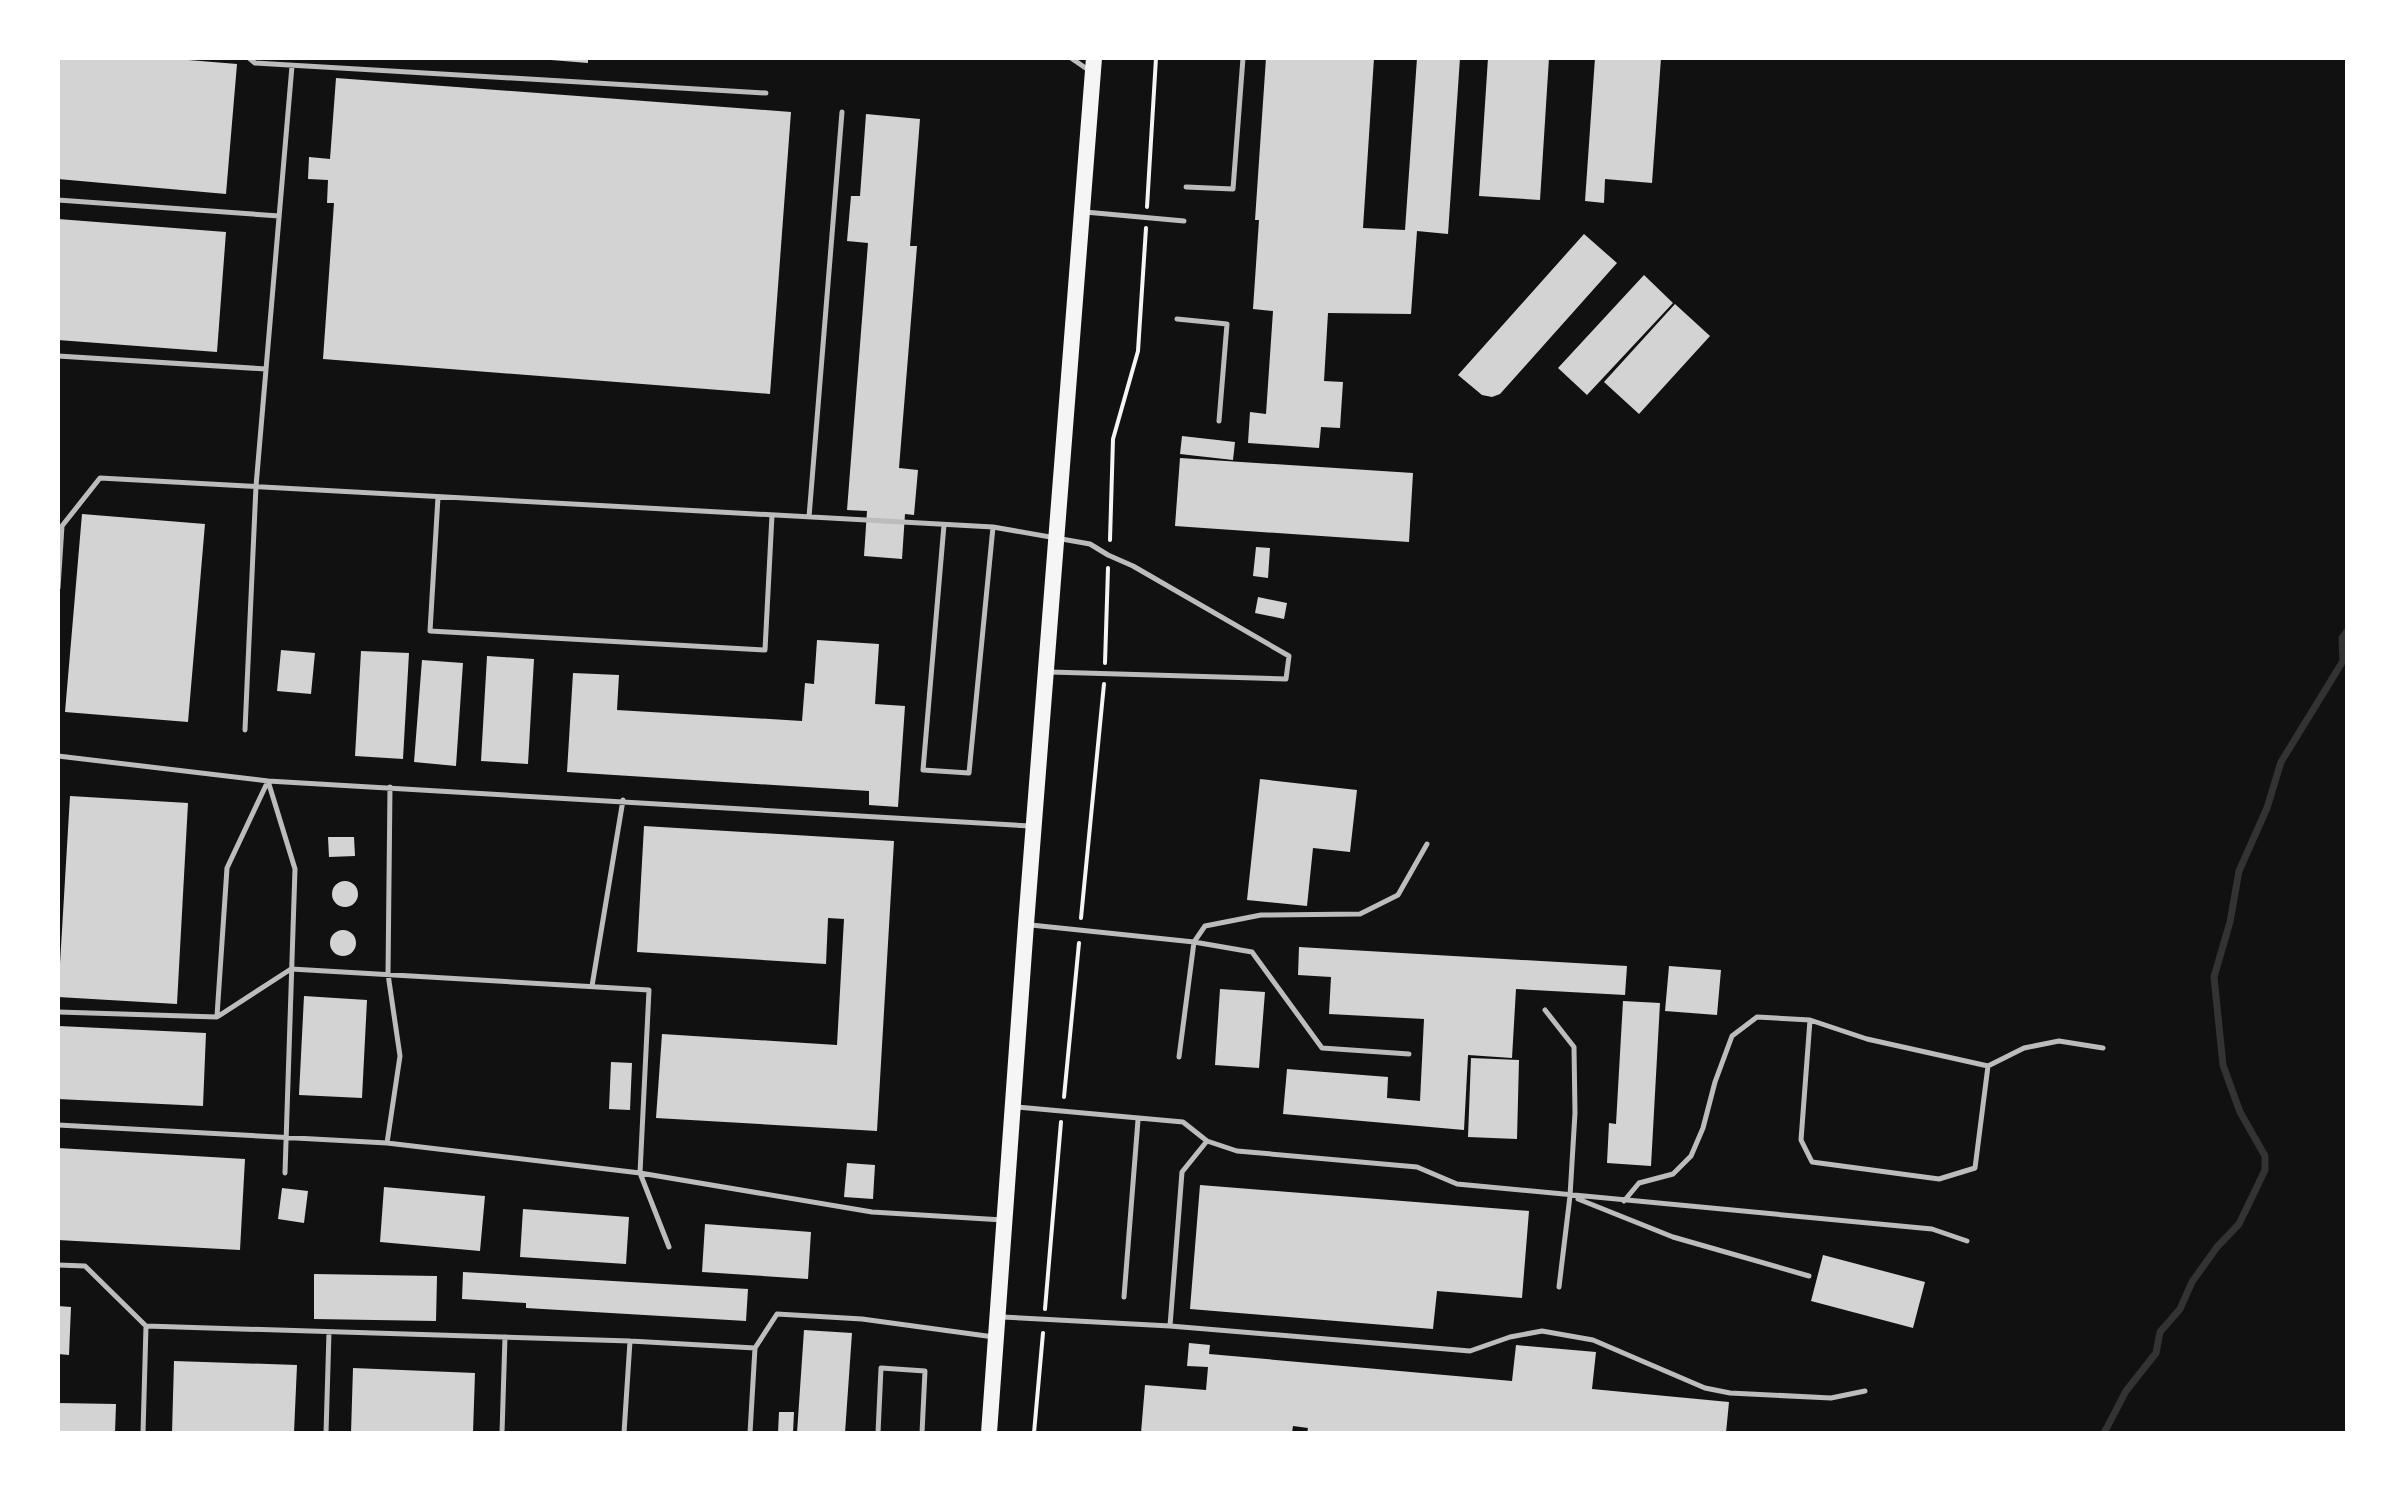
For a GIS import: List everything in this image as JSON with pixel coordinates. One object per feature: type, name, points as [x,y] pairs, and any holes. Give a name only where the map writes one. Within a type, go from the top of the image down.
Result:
[{"type":"main road","points":[[989,1433],[1093,65]]},
{"type":"lane","points":[[249,58],[255,63],[292,66],[766,93]]},
{"type":"lane","points":[[1071,58],[1093,65]]},
{"type":"lane","points":[[1186,187],[1233,189],[1243,58]]},
{"type":"lane","points":[[245,730],[256,486],[292,66]]},
{"type":"lane","points":[[809,517],[842,112]]},
{"type":"lane","points":[[58,200],[279,216]]},
{"type":"lane","points":[[1084,211],[1184,221]]},
{"type":"lane","points":[[1177,319],[1227,324],[1219,421]]},
{"type":"lane","points":[[58,356],[266,369]]},
{"type":"lane","points":[[58,588],[60,526],[100,478],[256,486],[993,527],[1056,537],[1090,544],[1289,656],[1286,679],[1045,671]]},
{"type":"lane","points":[[438,497],[430,631],[749,650],[765,650],[772,515]]},
{"type":"lane","points":[[944,525],[923,770],[969,773],[993,527]]},
{"type":"lane","points":[[58,756],[268,781],[1033,826]]},
{"type":"lane","points":[[268,781],[295,869],[285,1173]]},
{"type":"lane","points":[[217,1017],[227,868],[268,781]]},
{"type":"lane","points":[[387,1143],[400,1056],[388,974],[390,787]]},
{"type":"lane","points":[[592,986],[623,800]]},
{"type":"lane","points":[[1179,1057],[1194,942],[1205,926],[1261,915],[1360,914],[1398,895],[1427,844]]},
{"type":"lane","points":[[1026,924],[1194,942],[1252,952],[1322,1048],[1409,1054]]},
{"type":"lane","points":[[58,1012],[217,1017],[291,969],[649,990],[640,1173],[669,1247]]},
{"type":"lane","points":[[1545,1010],[1574,1047],[1575,1113],[1570,1196],[1559,1287]]},
{"type":"lane","points":[[1623,1201],[1639,1183],[1673,1174],[1691,1156],[1732,1036],[1757,1017],[1810,1020],[1867,1039],[1988,1066],[2024,1048],[2059,1041],[2103,1048]]},
{"type":"lane","points":[[1810,1020],[1801,1140],[1812,1162],[1939,1179],[1975,1168],[1988,1066]]},
{"type":"lane","points":[[1012,1106],[1183,1122],[1207,1141],[1237,1151],[1417,1167],[1457,1184],[1932,1229],[1967,1241]]},
{"type":"lane","points":[[1124,1297],[1138,1120]]},
{"type":"lane","points":[[58,1125],[387,1143],[640,1173],[872,1212],[1004,1220]]},
{"type":"lane","points":[[1170,1326],[1182,1172],[1207,1141]]},
{"type":"lane","points":[[1570,1196],[1673,1237],[1809,1276]]},
{"type":"lane","points":[[58,1265],[85,1266],[146,1326],[630,1341],[755,1348]]},
{"type":"lane","points":[[750,1433],[755,1348],[777,1314],[862,1319],[995,1337]]},
{"type":"lane","points":[[997,1316],[1170,1326],[1470,1351],[1510,1337],[1542,1331],[1593,1340],[1705,1388],[1730,1393],[1831,1398],[1865,1391]]},
{"type":"lane","points":[[143,1433],[146,1326]]},
{"type":"lane","points":[[326,1433],[329,1332]]},
{"type":"lane","points":[[502,1433],[505,1337]]},
{"type":"lane","points":[[624,1433],[630,1341]]},
{"type":"lane","points":[[878,1433],[881,1368],[925,1371],[922,1433]]},
{"type":"path","points":[[1034,1433],[1105,674],[1113,439],[1138,351],[1156,58]]},
{"type":"building","points":[[58,58],[164,58],[237,64],[226,194],[58,179]]},
{"type":"building","points":[[588,58],[588,63],[551,60]]},
{"type":"building","points":[[1266,58],[1374,58],[1363,228],[1405,230],[1417,58],[1460,58],[1448,234],[1417,231],[1411,314],[1328,313],[1324,381],[1343,382],[1340,428],[1321,427],[1319,448],[1248,443],[1250,412],[1266,414],[1273,311],[1253,309],[1259,220],[1255,220]]},
{"type":"building","points":[[1488,58],[1549,58],[1540,200],[1479,196]]},
{"type":"building","points":[[1595,58],[1661,58],[1652,183],[1605,179],[1604,203],[1585,201]]},
{"type":"building","points":[[336,78],[791,112],[770,394],[323,359],[334,203],[327,203],[328,180],[308,179],[309,157],[330,159]]},
{"type":"building","points":[[866,114],[920,119],[910,246],[917,246],[899,468],[918,470],[914,515],[905,514],[902,559],[864,556],[867,511],[847,510],[868,243],[847,241],[851,196],[860,196]]},
{"type":"building","points":[[58,219],[226,232],[217,352],[58,340]]},
{"type":"building","points":[[1584,234],[1617,263],[1500,394],[1492,397],[1482,395],[1458,375]]},
{"type":"building","points":[[1644,275],[1673,303],[1587,395],[1558,368]]},
{"type":"building","points":[[1675,304],[1710,336],[1639,414],[1604,382]]},
{"type":"building","points":[[1182,436],[1235,442],[1233,460],[1180,454]]},
{"type":"building","points":[[1180,458],[1413,473],[1409,542],[1175,526]]},
{"type":"building","points":[[82,514],[205,524],[188,722],[65,712]]},
{"type":"building","points":[[1256,547],[1270,548],[1268,578],[1253,576]]},
{"type":"building","points":[[1258,597],[1287,603],[1284,619],[1255,613]]},
{"type":"building","points":[[817,640],[879,644],[875,704],[905,706],[898,807],[869,805],[869,791],[567,772],[573,673],[619,675],[617,710],[802,721],[805,683],[814,684]]},
{"type":"building","points":[[281,650],[315,653],[311,694],[277,691]]},
{"type":"building","points":[[361,651],[409,653],[403,759],[355,756]]},
{"type":"building","points":[[487,656],[534,659],[528,764],[481,761]]},
{"type":"building","points":[[422,660],[463,663],[456,766],[414,762]]},
{"type":"building","points":[[1260,779],[1357,790],[1350,852],[1313,848],[1307,906],[1247,900]]},
{"type":"building","points":[[70,796],[188,803],[177,1004],[58,997]]},
{"type":"building","points":[[644,826],[894,841],[877,1131],[656,1118],[662,1034],[837,1045],[844,919],[828,918],[826,964],[637,952]]},
{"type":"building","points":[[328,837],[354,837],[355,856],[329,857]]},
{"type":"building","points":[[345,881],[354,885],[358,894],[354,903],[345,907],[336,903],[332,894],[336,885]]},
{"type":"building","points":[[343,930],[352,934],[356,943],[352,952],[343,956],[334,952],[330,943],[334,934]]},
{"type":"building","points":[[1299,947],[1627,966],[1625,995],[1516,989],[1512,1058],[1468,1055],[1464,1130],[1283,1114],[1287,1069],[1388,1077],[1387,1098],[1420,1101],[1424,1019],[1329,1014],[1331,977],[1298,975]]},
{"type":"building","points":[[1669,966],[1721,970],[1717,1015],[1665,1011]]},
{"type":"building","points":[[1220,989],[1265,992],[1259,1068],[1215,1065]]},
{"type":"building","points":[[304,996],[367,1000],[362,1098],[299,1095]]},
{"type":"building","points":[[1623,1001],[1660,1003],[1651,1166],[1607,1163],[1609,1123],[1616,1124]]},
{"type":"building","points":[[59,1026],[206,1033],[203,1106],[58,1099]]},
{"type":"building","points":[[1471,1058],[1519,1060],[1517,1139],[1468,1137]]},
{"type":"building","points":[[611,1062],[632,1063],[630,1110],[609,1109]]},
{"type":"building","points":[[58,1148],[245,1159],[240,1250],[58,1240]]},
{"type":"building","points":[[847,1163],[875,1165],[873,1199],[844,1197]]},
{"type":"building","points":[[1200,1185],[1529,1211],[1522,1298],[1437,1291],[1433,1329],[1190,1309]]},
{"type":"building","points":[[384,1187],[485,1196],[480,1251],[380,1242]]},
{"type":"building","points":[[282,1188],[308,1191],[304,1223],[278,1219]]},
{"type":"building","points":[[523,1209],[629,1217],[626,1264],[520,1257]]},
{"type":"building","points":[[705,1224],[811,1232],[808,1279],[702,1272]]},
{"type":"building","points":[[1823,1255],[1925,1282],[1913,1328],[1811,1301]]},
{"type":"building","points":[[463,1272],[748,1289],[746,1321],[526,1308],[526,1303],[462,1299]]},
{"type":"building","points":[[314,1274],[437,1276],[436,1321],[314,1319]]},
{"type":"building","points":[[58,1306],[71,1307],[69,1355],[58,1354]]},
{"type":"building","points":[[804,1330],[852,1333],[845,1433],[797,1433]]},
{"type":"building","points":[[1189,1343],[1210,1345],[1209,1354],[1512,1381],[1516,1345],[1596,1352],[1592,1389],[1729,1402],[1726,1433],[1307,1433],[1308,1428],[1293,1426],[1292,1433],[1141,1433],[1145,1385],[1206,1390],[1208,1367],[1187,1366]]},
{"type":"building","points":[[174,1361],[297,1365],[294,1433],[172,1433]]},
{"type":"building","points":[[353,1368],[475,1373],[473,1433],[351,1433]]},
{"type":"building","points":[[58,1403],[116,1404],[115,1433],[58,1433]]},
{"type":"building","points":[[779,1412],[794,1412],[793,1433],[778,1433]]},
{"type":"waterway","points":[[2104,1433],[2126,1391],[2156,1353],[2160,1332],[2180,1309],[2192,1282],[2217,1247],[2239,1224],[2265,1170],[2265,1156],[2240,1112],[2223,1065],[2214,977],[2230,922],[2239,871],[2267,808],[2281,762],[2343,661],[2342,638],[2347,631]]}]
